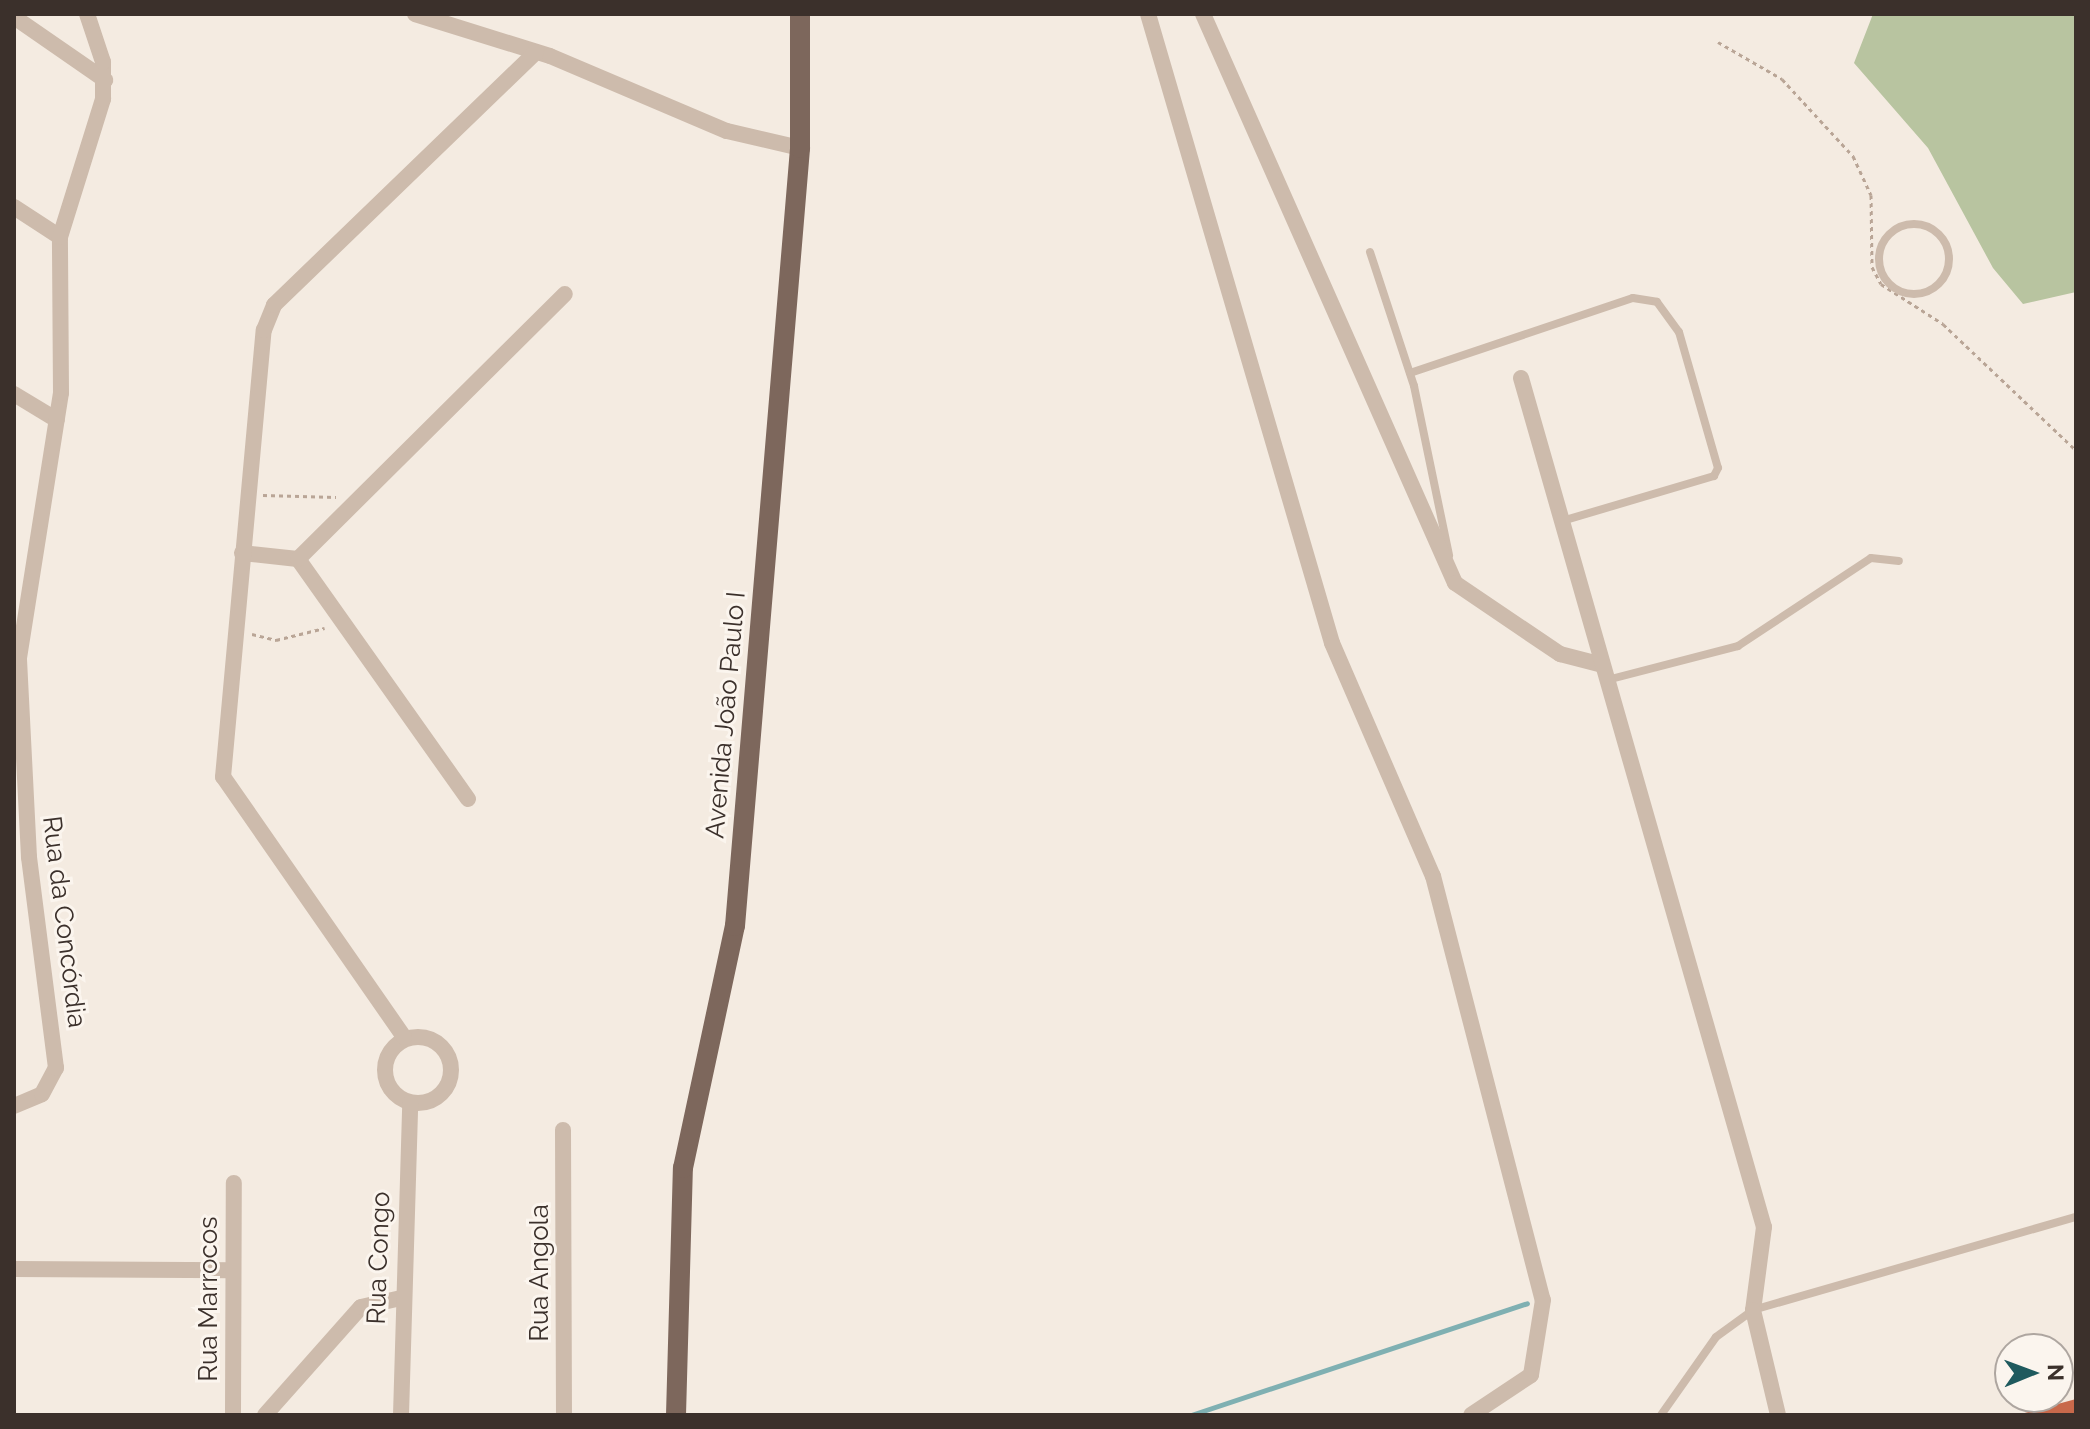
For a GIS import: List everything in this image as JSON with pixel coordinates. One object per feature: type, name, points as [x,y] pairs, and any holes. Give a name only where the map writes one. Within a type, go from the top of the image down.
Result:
[{"type":"main road","name":"Avenida João Paulo I","points":[[676,1415],[683,1168],[735,926],[800,148],[800,14]]},
{"type":"street","points":[[87,14],[105,80]]},
{"type":"street","points":[[415,14],[536,52],[695,120],[800,148]]},
{"type":"street","points":[[1148,14],[1332,643],[1433,876],[1543,1300],[1531,1375],[1471,1415]]},
{"type":"street","points":[[1203,14],[1455,583],[1560,654],[1602,673]]},
{"type":"street","points":[[14,17],[105,80]]},
{"type":"street","points":[[404,1037],[223,777],[264,330],[274,305],[536,52]]},
{"type":"street","name":"Rua da Concórdia","points":[[14,1106],[42,1094],[56,1068],[29,857],[19,658],[57,420],[60,237],[105,80]]},
{"type":"street","points":[[14,207],[60,237]]},
{"type":"street","points":[[298,559],[565,294]]},
{"type":"street","points":[[1521,378],[1602,673],[1764,1227],[1753,1310],[1778,1415]]},
{"type":"street","points":[[14,394],[57,420]]},
{"type":"street","points":[[242,553],[298,559]]},
{"type":"street","points":[[298,559],[468,799]]},
{"type":"street","points":[[404,1037],[430,1037],[450,1065],[442,1094],[410,1103],[387,1085],[387,1067],[404,1037]]},
{"type":"street","name":"Rua Congo","points":[[401,1415],[401,1298],[410,1103]]},
{"type":"street","name":"Rua Angola","points":[[563,1130],[564,1415]]},
{"type":"street","name":"Rua Marrocos","points":[[233,1415],[234,1183]]},
{"type":"street","points":[[19,1268],[232,1270]]},
{"type":"street","points":[[265,1415],[361,1307],[401,1298]]},
{"type":"lane","points":[[1911,224],[1938,233],[1948,250],[1942,279],[1917,293],[1890,284],[1880,267],[1886,238],[1911,224]]},
{"type":"lane","points":[[1370,252],[1410,373],[1455,583]]},
{"type":"lane","points":[[1410,373],[1633,298],[1657,302],[1679,332],[1718,468],[1714,476],[1561,521]]},
{"type":"lane","points":[[1602,673],[1738,646],[1871,558],[1899,561]]},
{"type":"lane","points":[[1661,1415],[1716,1337],[1753,1310],[2076,1217]]},
{"type":"path","points":[[1718,42],[1782,79],[1853,156],[1871,195],[1872,267],[1881,284],[1943,324],[2076,450]]},
{"type":"path","points":[[248,494],[353,503]]},
{"type":"path","points":[[236,631],[276,640],[315,635],[338,619]]},
{"type":"green space","points":[[1873,14],[2076,14],[2076,292],[2023,304],[1993,268],[1928,148],[1854,63]]},
{"type":"building","points":[[2074,1400],[2076,1415],[2021,1415],[2074,1413]]},
{"type":"waterway","points":[[1191,1415],[1527,1303]]}]
